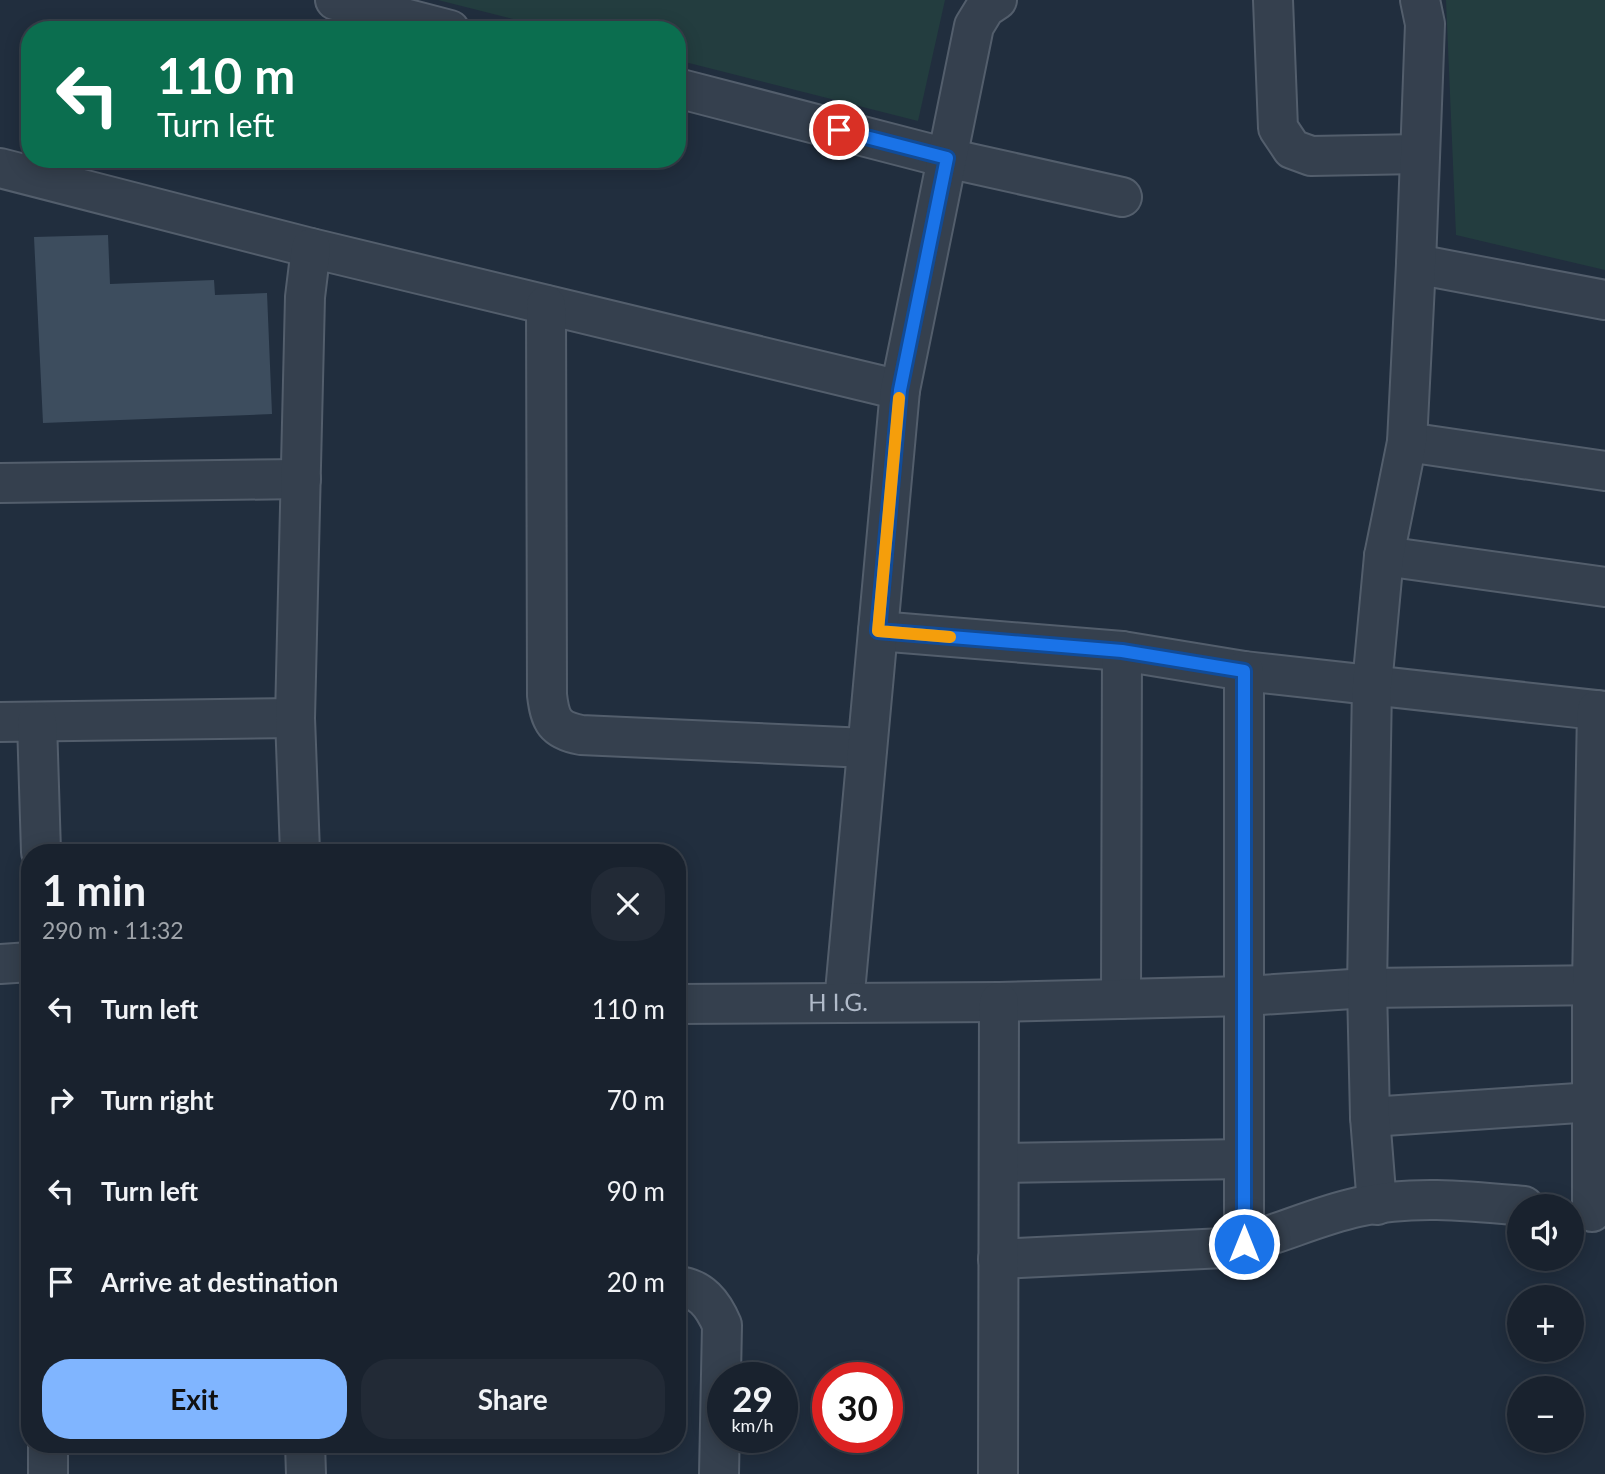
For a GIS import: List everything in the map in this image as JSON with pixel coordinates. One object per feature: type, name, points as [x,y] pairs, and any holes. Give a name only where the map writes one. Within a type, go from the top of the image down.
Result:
[{"type":"street","points":[[335,0],[416,21]]},
{"type":"street","points":[[844,1003],[900,390],[974,26],[985,8],[997,0]]},
{"type":"street","points":[[1273,0],[1277,120],[1284,141],[1292,149],[1311,156],[1420,153]]},
{"type":"street","points":[[1377,1205],[1370,1118],[1367,988],[1372,685],[1384,556],[1407,442],[1424,24],[1420,0]]},
{"type":"street","points":[[686,90],[947,158],[1122,197]]},
{"type":"street","points":[[0,168],[311,248],[900,390]]},
{"type":"street","points":[[300,844],[295,718],[305,297],[311,248]]},
{"type":"street","points":[[1416,264],[1605,300]]},
{"type":"street","points":[[546,305],[547,695],[549,710],[555,723],[565,732],[581,735],[867,748]]},
{"type":"street","points":[[1407,442],[1605,471]]},
{"type":"street","points":[[0,483],[301,479]]},
{"type":"street","points":[[1384,556],[1605,587]]},
{"type":"street","points":[[878,631],[1122,651],[1244,671],[1601,711],[1598,985],[1590,1211]]},
{"type":"street","points":[[1121,999],[1122,651]]},
{"type":"street","points":[[1244,671],[1244,1244]]},
{"type":"street","points":[[0,722],[295,718]]},
{"type":"street","points":[[37,722],[41,844]]},
{"type":"street","points":[[0,964],[21,963]]},
{"type":"street","name":"H I.G.","points":[[686,1004],[999,1002],[1245,996],[1367,988],[1598,985]]},
{"type":"street","points":[[998,1474],[999,1002]]},
{"type":"street","points":[[1370,1118],[1593,1102]]},
{"type":"street","points":[[999,1163],[1244,1159]]},
{"type":"street","points":[[999,1259],[1224,1248],[1244,1244],[1316,1219],[1377,1205],[1450,1199],[1507,1204]]},
{"type":"street","points":[[686,1287],[692,1287],[714,1306],[722,1325],[719,1474]]},
{"type":"street","points":[[48,1453],[48,1474]]},
{"type":"street","points":[[305,1453],[306,1474]]},
{"type":"green space","points":[[438,0],[945,0],[918,121],[686,62],[686,21],[521,21]]},
{"type":"green space","points":[[1446,0],[1605,0],[1605,270],[1456,235]]},
{"type":"building","points":[[108,235],[110,284],[214,280],[215,295],[267,293],[272,414],[43,423],[34,237]]},
{"type":"slow traffic","points":[[899,398],[878,631],[950,637]]},
{"type":"route","points":[[839,130],[947,158],[900,390],[878,631],[1122,651],[1244,671],[1244,1244]]}]
